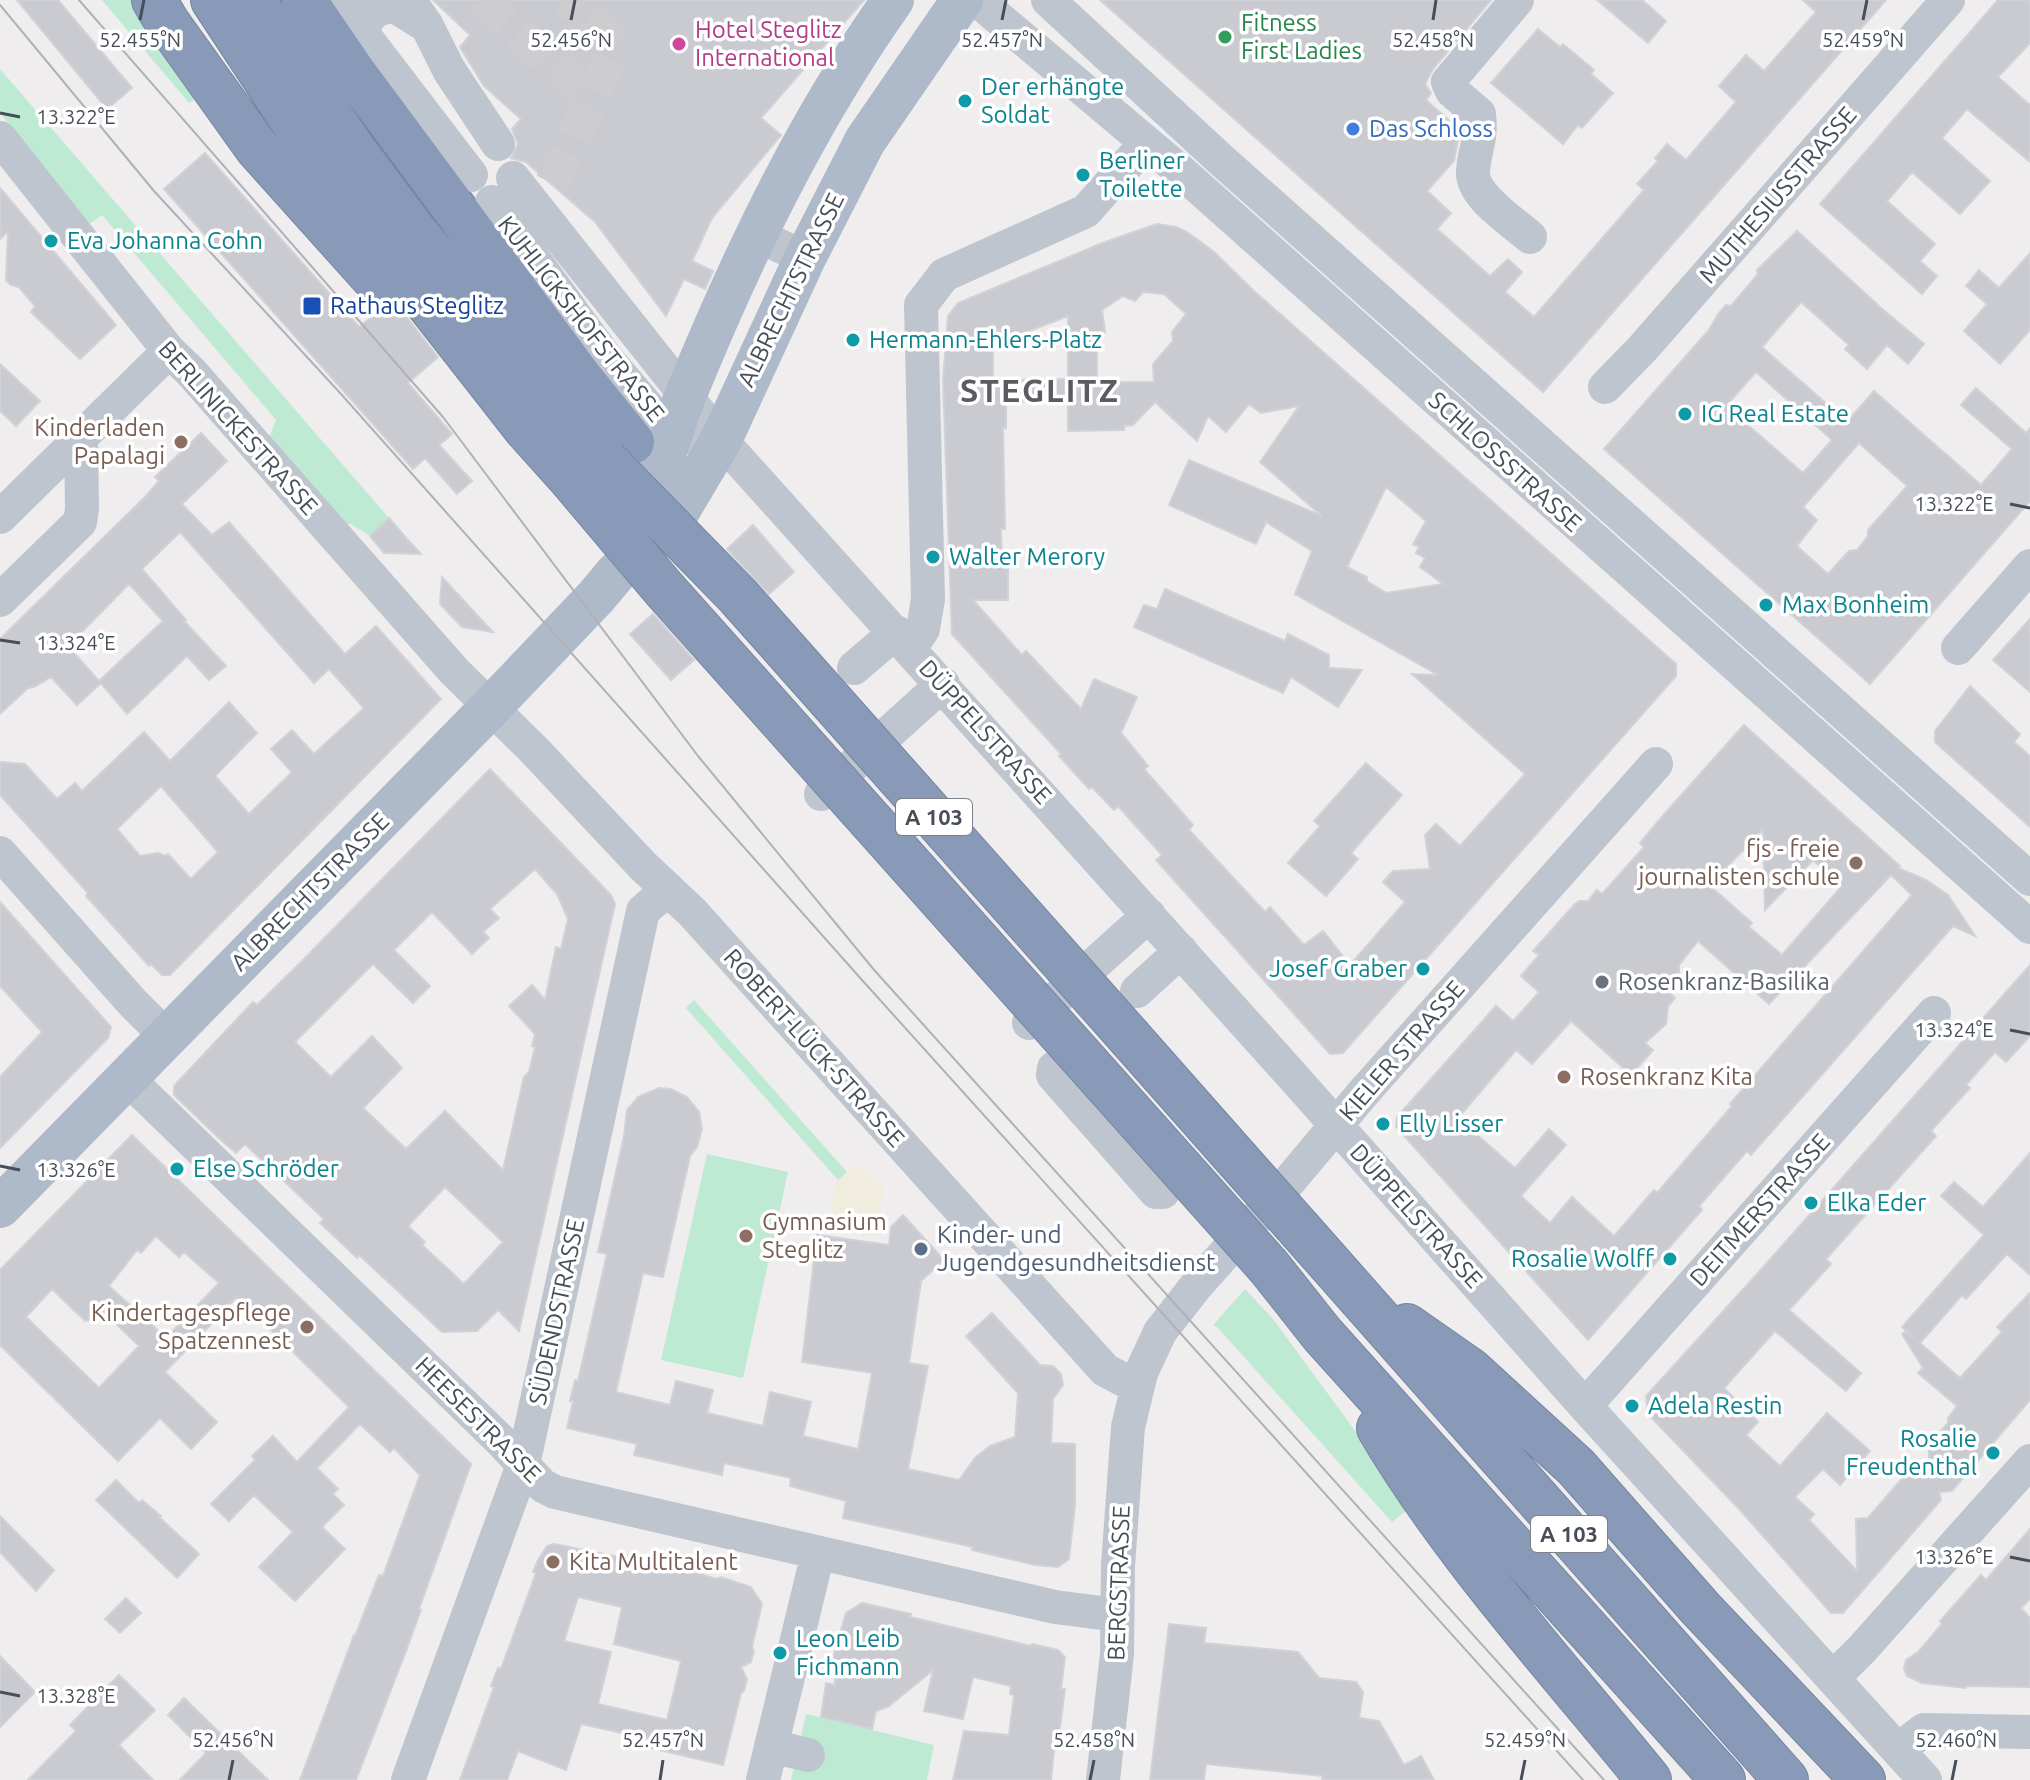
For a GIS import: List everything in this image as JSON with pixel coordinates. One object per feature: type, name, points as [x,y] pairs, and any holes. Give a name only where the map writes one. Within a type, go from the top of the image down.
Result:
[{"type":"highway","points":[[154,0],[257,148],[428,338],[527,430]]},
{"type":"highway","points":[[213,0],[264,48],[353,149],[475,307],[606,461],[737,595]]},
{"type":"highway","points":[[253,0],[264,48],[323,167],[527,430]]},
{"type":"highway","points":[[320,5],[581,379],[703,535],[737,595]]},
{"type":"highway","name":"A 103","points":[[527,430],[664,589],[1269,1267],[1322,1334],[1723,1780]]},
{"type":"highway","name":"A 103","points":[[737,595],[1786,1780]]},
{"type":"highway","points":[[1352,1288],[1470,1370],[1576,1467],[1776,1691],[1863,1780]]},
{"type":"highway","points":[[1322,1334],[1409,1476],[1487,1581],[1649,1780]]},
{"type":"main road","name":"ALBRECHTSTRASSE","points":[[616,573],[678,416],[757,235],[811,128],[858,50],[893,0]]},
{"type":"main road","name":"ALBRECHTSTRASSE","points":[[0,1207],[491,707],[616,573],[670,526],[721,440],[805,258],[865,141],[962,0]]},
{"type":"street","name":"SCHLOSSSTRASSE","points":[[977,0],[1146,143],[2030,927]]},
{"type":"street","name":"SCHLOSSSTRASSE","points":[[1048,0],[1210,151],[2030,879]]},
{"type":"street","points":[[1517,0],[1448,82],[1452,91],[1479,114],[1482,135],[1473,173],[1478,192],[1530,237]]},
{"type":"street","name":"MUTHESIUSSTRASSE","points":[[1605,387],[1643,348],[1948,0]]},
{"type":"street","points":[[320,5],[360,30],[471,175]]},
{"type":"street","points":[[360,30],[374,11],[393,5],[418,13],[449,70],[498,144]]},
{"type":"street","name":"BERLINICKESTRASSE","points":[[0,138],[169,351],[191,372],[454,671],[491,707]]},
{"type":"street","name":"DÜPPELSTRASSE","points":[[903,640],[923,629],[928,599],[921,305],[944,275],[1086,211],[1146,143]]},
{"type":"street","name":"KUHLIGKSHOFSTRASSE","points":[[502,190],[545,197],[642,343],[678,416],[615,369],[518,238],[502,190]]},
{"type":"street","points":[[518,238],[545,197]]},
{"type":"street","points":[[757,235],[805,258]]},
{"type":"street","points":[[615,369],[642,343]]},
{"type":"street","points":[[0,517],[169,351]]},
{"type":"street","name":"DÜPPELSTRASSE","points":[[678,416],[721,440],[943,684],[1585,1406],[1925,1780]]},
{"type":"street","points":[[0,600],[80,522],[81,437]]},
{"type":"street","points":[[1958,648],[2030,566]]},
{"type":"street","points":[[854,668],[903,640]]},
{"type":"street","points":[[821,794],[943,684]]},
{"type":"street","name":"ROBERT-LÜCK-STRASSE","points":[[491,707],[692,912],[1105,1370],[1137,1387]]},
{"type":"street","name":"KIELER STRASSE","points":[[1137,1387],[1160,1332],[1196,1286],[1656,764]]},
{"type":"street","points":[[0,853],[167,1037]]},
{"type":"street","name":"SÜDENDSTRASSE","points":[[408,1780],[523,1465],[643,911],[668,889]]},
{"type":"street","points":[[1029,1023],[1149,915]]},
{"type":"street","points":[[1137,991],[1181,951]]},
{"type":"street","name":"DEITMERSTRASSE","points":[[1585,1406],[1934,1013]]},
{"type":"street","points":[[1054,1068],[1053,1075],[1156,1192],[1163,1192]]},
{"type":"street","name":"HEESESTRASSE","points":[[127,1078],[543,1486],[555,1492],[1055,1607],[1117,1615]]},
{"type":"street","name":"BERGSTRASSE","points":[[1103,1780],[1116,1669],[1128,1427],[1137,1387]]},
{"type":"street","points":[[1833,1678],[2030,1461]]},
{"type":"street","points":[[763,1780],[818,1553]]},
{"type":"street","points":[[1898,1750],[1924,1730],[2030,1732]]},
{"type":"street","points":[[771,1746],[808,1755]]},
{"type":"green space","points":[[102,0],[140,0],[205,92],[189,103]]},
{"type":"green space","points":[[0,69],[389,518],[370,536],[351,524],[344,524],[269,438],[276,420],[102,215],[88,225],[0,113]]},
{"type":"green space","points":[[694,1000],[847,1172],[838,1180],[686,1008]]},
{"type":"green space","points":[[707,1154],[788,1172],[743,1378],[661,1360]]},
{"type":"green space","points":[[1245,1289],[1273,1319],[1411,1507],[1392,1522],[1213,1325]]},
{"type":"green space","points":[[806,1714],[934,1745],[927,1780],[791,1780]]},
{"type":"sand","points":[[857,1164],[884,1189],[876,1236],[829,1228],[835,1183]]},
{"type":"building","points":[[17,0],[58,0],[132,88],[107,109]]},
{"type":"building","points":[[433,0],[864,0],[761,118],[781,135],[712,218],[692,261],[713,271],[705,289],[684,279],[666,316],[595,222],[526,162],[511,158],[518,144],[512,129],[521,119],[484,86],[460,47],[470,35]]},
{"type":"building","points":[[1100,0],[1491,0],[1433,69],[1425,84],[1431,93],[1426,100],[1460,130],[1454,161],[1427,191],[1451,213],[1437,229],[1490,276],[1508,259],[1522,272],[1505,292],[1534,317],[1644,190],[1637,184],[1658,161],[1655,158],[1667,144],[1686,160],[1736,102],[1719,86],[1746,55],[1764,71],[1816,12],[1803,0],[1886,0],[1543,392]]},
{"type":"building","points":[[1597,0],[1642,0],[1666,21],[1648,43]]},
{"type":"building","points":[[1998,0],[2030,0],[2030,43],[1998,77],[2030,105],[2030,162],[1967,109],[1942,138],[1990,181],[1960,214],[1912,172],[1887,201],[1935,244],[1920,261],[1937,276],[1922,294],[1820,204]]},
{"type":"building","points":[[1538,29],[1560,47],[1563,44],[1594,70],[1591,74],[1613,93],[1582,128],[1578,125],[1563,144],[1491,83]]},
{"type":"building","points":[[205,153],[359,327],[382,309],[396,304],[438,357],[408,383],[452,434],[439,445],[472,481],[457,494],[425,458],[413,469],[164,189]]},
{"type":"building","points":[[0,188],[116,325],[80,359],[31,312],[35,306],[19,287],[6,280],[8,231],[0,239]]},
{"type":"building","points":[[1157,224],[1187,232],[1213,251],[1254,291],[1676,664],[1676,676],[1343,1053],[1330,1054],[1156,860],[1162,855],[1118,806],[1114,810],[1092,787],[1089,789],[952,634],[943,380],[948,316],[958,303],[1105,242]],"holes":[[[1143,292],[1164,294],[1186,314],[1172,332],[1173,341],[1153,364],[1154,382],[1097,382],[1097,340],[1105,332],[1102,310],[1123,296],[1135,301]],[[1068,316],[1068,379],[993,380],[993,345]],[[1006,402],[1068,402],[1068,431],[1124,430],[1124,426],[1133,425],[1155,402],[1197,441],[1208,416],[1226,432],[1249,404],[1261,413],[1299,406],[1260,462],[1322,516],[1189,460],[1169,505],[1256,544],[1266,522],[1312,551],[1295,594],[1438,675],[1412,674],[1525,774],[1460,846],[1436,824],[1425,835],[1430,869],[1393,871],[1383,882],[1405,902],[1350,965],[1323,931],[1304,945],[1270,907],[1265,912],[1189,830],[1193,825],[1144,769],[1148,766],[1121,733],[1137,697],[1094,679],[1081,709],[1026,651],[1022,655],[973,600],[1008,600],[1008,568],[1002,568],[1001,529],[1005,529],[1003,427],[1006,428]],[[1386,487],[1426,521],[1413,544],[1419,547],[1416,553],[1425,558],[1420,567],[1443,584],[1386,593],[1367,581],[1367,577],[1347,567]]]},
{"type":"building","points":[[1797,231],[1924,344],[1908,364],[1887,345],[1867,369],[1845,349],[1849,345],[1801,302],[1762,347],[1847,422],[1874,391],[1981,485],[2012,449],[1961,405],[1976,388],[2026,433],[2030,428],[2030,501],[1870,684],[1604,449],[1709,330],[1718,314],[1726,305],[1731,306],[1758,274],[1757,270]],"holes":[[[1756,372],[1832,440],[1803,473],[1726,406]],[[1859,443],[1907,486],[1868,530],[1868,536],[1857,550],[1849,551],[1828,574],[1797,546],[1817,520],[1803,507]]]},
{"type":"building","points":[[2030,253],[2030,330],[2000,364],[1964,331],[1987,304],[1966,286],[1979,270],[1999,288]]},
{"type":"building","points":[[0,364],[40,401],[16,426],[0,411]]},
{"type":"building","points":[[201,433],[227,461],[182,504],[212,535],[229,522],[345,654],[376,626],[441,699],[170,975],[162,975],[151,964],[149,966],[0,795],[0,762],[25,764],[57,799],[75,783],[82,791],[144,732],[170,761],[229,702],[257,733],[215,776],[249,814],[292,772],[271,749],[292,730],[314,754],[364,708],[329,669],[314,683],[180,532],[142,569],[226,666],[209,680],[187,656],[127,714],[101,683],[77,705],[51,677],[28,688],[0,714],[0,639],[146,496],[159,481],[155,477]],"holes":[[[129,584],[163,621],[99,681],[68,646]],[[161,786],[218,852],[191,879],[168,854],[140,856],[117,829]]]},
{"type":"building","points":[[389,518],[421,554],[384,553],[370,536]]},
{"type":"building","points":[[753,525],[794,572],[769,594],[727,549]]},
{"type":"building","points":[[442,577],[493,632],[462,627],[440,604]]},
{"type":"building","points":[[1165,589],[1285,641],[1288,634],[1329,655],[1329,668],[1362,670],[1338,707],[1291,677],[1283,693],[1134,627],[1144,605],[1157,609]]},
{"type":"building","points":[[653,614],[694,660],[671,680],[630,634]]},
{"type":"building","points":[[2030,619],[2030,692],[1993,660]]},
{"type":"building","points":[[1970,686],[2020,734],[2014,742],[2030,756],[2030,827],[1935,742],[1935,731]]},
{"type":"building","points":[[1744,725],[1900,866],[1898,868],[1926,880],[1948,895],[1975,936],[1953,926],[1751,1155],[1747,1151],[1699,1206],[1702,1210],[1588,1340],[1396,1127],[1397,1117],[1496,1006],[1513,1021],[1526,1007],[1539,992],[1521,976],[1539,955],[1533,951],[1574,905],[1579,901],[1588,901],[1597,890],[1602,894],[1644,847],[1640,843]],"holes":[[[1763,830],[1765,910],[1813,860],[1842,886],[1782,955],[1749,927],[1752,923],[1709,885]],[[1891,875],[1912,895],[1657,1193],[1654,1190],[1614,1236],[1572,1197],[1550,1223],[1521,1196],[1566,1145],[1549,1129],[1515,1168],[1458,1118],[1516,1050],[1532,1064],[1571,1021],[1631,1075],[1653,1050],[1645,1043],[1666,1024],[1668,1006],[1675,998],[1670,993],[1679,978],[1679,965],[1698,941],[1769,1004]]]},
{"type":"building","points":[[1366,763],[1402,795],[1351,853],[1358,859],[1326,896],[1288,863],[1320,826],[1314,821]]},
{"type":"building","points":[[490,769],[611,895],[615,904],[519,1331],[498,1310],[477,1331],[442,1332],[320,1223],[324,1219],[245,1144],[236,1153],[174,1095],[174,1086],[253,1002],[257,1005]],"holes":[[[535,869],[557,894],[568,919],[561,949],[556,947],[545,1000],[532,985],[509,1006],[535,1034],[532,1046],[535,1047],[529,1072],[524,1077],[503,1170],[445,1111],[406,1149],[363,1108],[402,1068],[372,1036],[331,1077],[295,1042],[373,964],[413,1003],[430,986],[394,950],[432,912],[472,954],[489,938],[483,932],[499,918],[490,909]],[[445,1187],[503,1242],[464,1284],[422,1245],[425,1242],[408,1226]]]},
{"type":"building","points":[[0,902],[111,1027],[108,1038],[0,1148],[0,1077],[42,1032],[0,986]]},
{"type":"building","points":[[2030,965],[2030,1036],[2006,1062],[1995,1052],[1966,1085],[1970,1088],[1931,1131],[1936,1136],[1826,1259],[1831,1264],[1789,1310],[1861,1373],[1846,1391],[1775,1331],[1724,1388],[1758,1422],[1746,1435],[1780,1466],[1827,1413],[1870,1451],[1840,1485],[1823,1469],[1795,1497],[1814,1514],[1809,1520],[1857,1571],[1856,1519],[1868,1518],[1905,1475],[1904,1466],[1929,1465],[1929,1444],[1948,1423],[1957,1406],[1918,1373],[1923,1368],[1902,1334],[1906,1331],[1913,1337],[1902,1327],[1984,1235],[1941,1196],[1954,1182],[1983,1207],[2030,1153],[2030,1275],[2007,1254],[1966,1299],[1962,1295],[1920,1343],[1960,1378],[2002,1332],[1997,1327],[2030,1293],[2030,1400],[1952,1491],[1939,1492],[1941,1500],[1843,1613],[1831,1613],[1740,1510],[1648,1414],[1646,1396]]},
{"type":"building","points":[[659,1088],[671,1089],[687,1097],[699,1112],[702,1129],[697,1147],[690,1156],[663,1277],[643,1273],[616,1392],[670,1405],[676,1381],[713,1390],[707,1413],[763,1426],[770,1392],[811,1402],[803,1436],[858,1449],[872,1373],[802,1362],[817,1235],[889,1245],[891,1227],[903,1215],[944,1260],[921,1281],[909,1363],[928,1366],[908,1469],[959,1480],[975,1458],[990,1446],[1015,1437],[1018,1393],[966,1336],[992,1313],[1040,1365],[1053,1366],[1061,1374],[1063,1385],[1053,1399],[1051,1443],[1075,1444],[1075,1505],[1069,1559],[1058,1567],[1035,1565],[972,1550],[973,1547],[843,1518],[846,1501],[790,1486],[791,1478],[724,1463],[722,1475],[634,1455],[637,1444],[567,1428],[573,1401],[570,1401],[575,1380],[578,1381],[607,1254],[598,1252],[627,1110],[638,1097]]},
{"type":"building","points":[[132,1135],[471,1464],[421,1610],[356,1780],[300,1780],[354,1635],[379,1575],[383,1576],[420,1475],[394,1448],[390,1452],[360,1424],[317,1468],[338,1489],[333,1494],[344,1505],[322,1527],[345,1549],[295,1601],[259,1567],[293,1532],[254,1495],[229,1521],[211,1504],[255,1460],[252,1456],[273,1436],[297,1462],[349,1407],[237,1297],[165,1372],[217,1422],[191,1449],[160,1418],[118,1461],[0,1345],[0,1270]],"holes":[[[156,1236],[179,1257],[184,1252],[219,1283],[166,1338],[109,1286],[137,1250],[141,1253]],[[52,1289],[85,1321],[108,1316],[139,1346],[99,1388],[26,1317]]]},
{"type":"building","points":[[116,1480],[139,1503],[142,1500],[161,1516],[199,1554],[177,1578],[96,1500]]},
{"type":"building","points":[[0,1516],[54,1570],[36,1591],[0,1552]]},
{"type":"building","points":[[2030,1529],[2030,1599],[2021,1608],[2030,1618],[2030,1687],[1965,1688],[1922,1683],[1907,1676],[1904,1669],[1906,1660],[1918,1652],[1942,1624],[1940,1621],[1981,1575],[1986,1580]]},
{"type":"building","points":[[554,1544],[624,1558],[625,1555],[643,1559],[642,1562],[671,1569],[674,1566],[751,1587],[762,1604],[751,1662],[741,1667],[747,1679],[723,1765],[651,1748],[650,1739],[581,1724],[566,1770],[518,1751],[507,1780],[460,1780],[494,1687],[491,1686],[498,1668],[501,1669],[536,1573],[533,1572],[547,1546]],"holes":[[[578,1597],[622,1607],[614,1644],[681,1661],[667,1720],[598,1704],[611,1652],[564,1641]]]},
{"type":"building","points":[[126,1598],[141,1613],[120,1633],[105,1619]]},
{"type":"building","points":[[862,1603],[911,1614],[910,1617],[1058,1650],[1065,1657],[1061,1689],[1065,1689],[1051,1780],[953,1780],[964,1731],[1009,1735],[1014,1695],[1010,1694],[1011,1686],[973,1677],[963,1719],[924,1711],[933,1670],[889,1706],[876,1711],[872,1729],[821,1717],[826,1683],[835,1685],[833,1658],[846,1613]]},
{"type":"building","points":[[1169,1624],[1206,1628],[1204,1643],[1298,1652],[1319,1678],[1356,1682],[1363,1692],[1359,1718],[1379,1721],[1404,1765],[1421,1756],[1434,1780],[1322,1780],[1323,1776],[1206,1764],[1204,1780],[1150,1780]]},
{"type":"building","points":[[0,1656],[35,1692],[0,1727]]},
{"type":"building","points":[[119,1675],[155,1710],[119,1745],[153,1780],[28,1780],[76,1731],[70,1725]]},
{"type":"building","points":[[184,1698],[268,1780],[180,1780],[206,1753],[168,1715]]},
{"type":"tunnel","points":[[480,0],[593,100]]},
{"type":"tunnel","points":[[552,183],[614,52],[609,39],[566,0]]},
{"type":"tram line","points":[[79,0],[443,417],[698,756],[875,971],[1604,1780]]},
{"type":"tram line","points":[[0,5],[154,191],[341,394],[862,980],[1583,1780]]},
{"type":"place","name":"Fitness First Ladies","points":[[1225,37]]},
{"type":"place","name":"Hotel Steglitz International","points":[[679,44]]},
{"type":"place","name":"Der erhängte Soldat","points":[[965,101]]},
{"type":"place","name":"Das Schloss","points":[[1353,129]]},
{"type":"place","name":"Berliner Toilette","points":[[1083,175]]},
{"type":"place","name":"Eva Johanna Cohn","points":[[51,241]]},
{"type":"place","name":"Rathaus Steglitz","points":[[312,306]]},
{"type":"place","name":"Hermann-Ehlers-Platz","points":[[853,340]]},
{"type":"place","name":"IG Real Estate","points":[[1685,414]]},
{"type":"place","name":"Kinderladen Papalagi","points":[[181,442]]},
{"type":"place","name":"Walter Merory","points":[[933,557]]},
{"type":"place","name":"Max Bonheim","points":[[1766,605]]},
{"type":"place","name":"fjs - freie journalisten schule","points":[[1856,863]]},
{"type":"place","name":"Josef Graber","points":[[1423,969]]},
{"type":"place","name":"Rosenkranz-Basilika","points":[[1602,982]]},
{"type":"place","name":"Rosenkranz Kita","points":[[1564,1077]]},
{"type":"place","name":"Elly Lisser","points":[[1383,1124]]},
{"type":"place","name":"Else Schröder","points":[[177,1169]]},
{"type":"place","name":"Elka Eder","points":[[1811,1203]]},
{"type":"place","name":"Gymnasium Steglitz","points":[[746,1236]]},
{"type":"place","name":"Kinder- und Jugendgesundheitsdienst","points":[[921,1249]]},
{"type":"place","name":"Rosalie Wolff","points":[[1670,1259]]},
{"type":"place","name":"Kindertagespflege Spatzennest","points":[[307,1327]]},
{"type":"place","name":"Adela Restin","points":[[1632,1406]]},
{"type":"place","name":"Rosalie Freudenthal","points":[[1993,1453]]},
{"type":"place","name":"Kita Multitalent","points":[[553,1562]]},
{"type":"place","name":"Leon Leib Fichmann","points":[[780,1653]]},
{"type":"district","name":"STEGLITZ","points":[[1040,391]]}]
